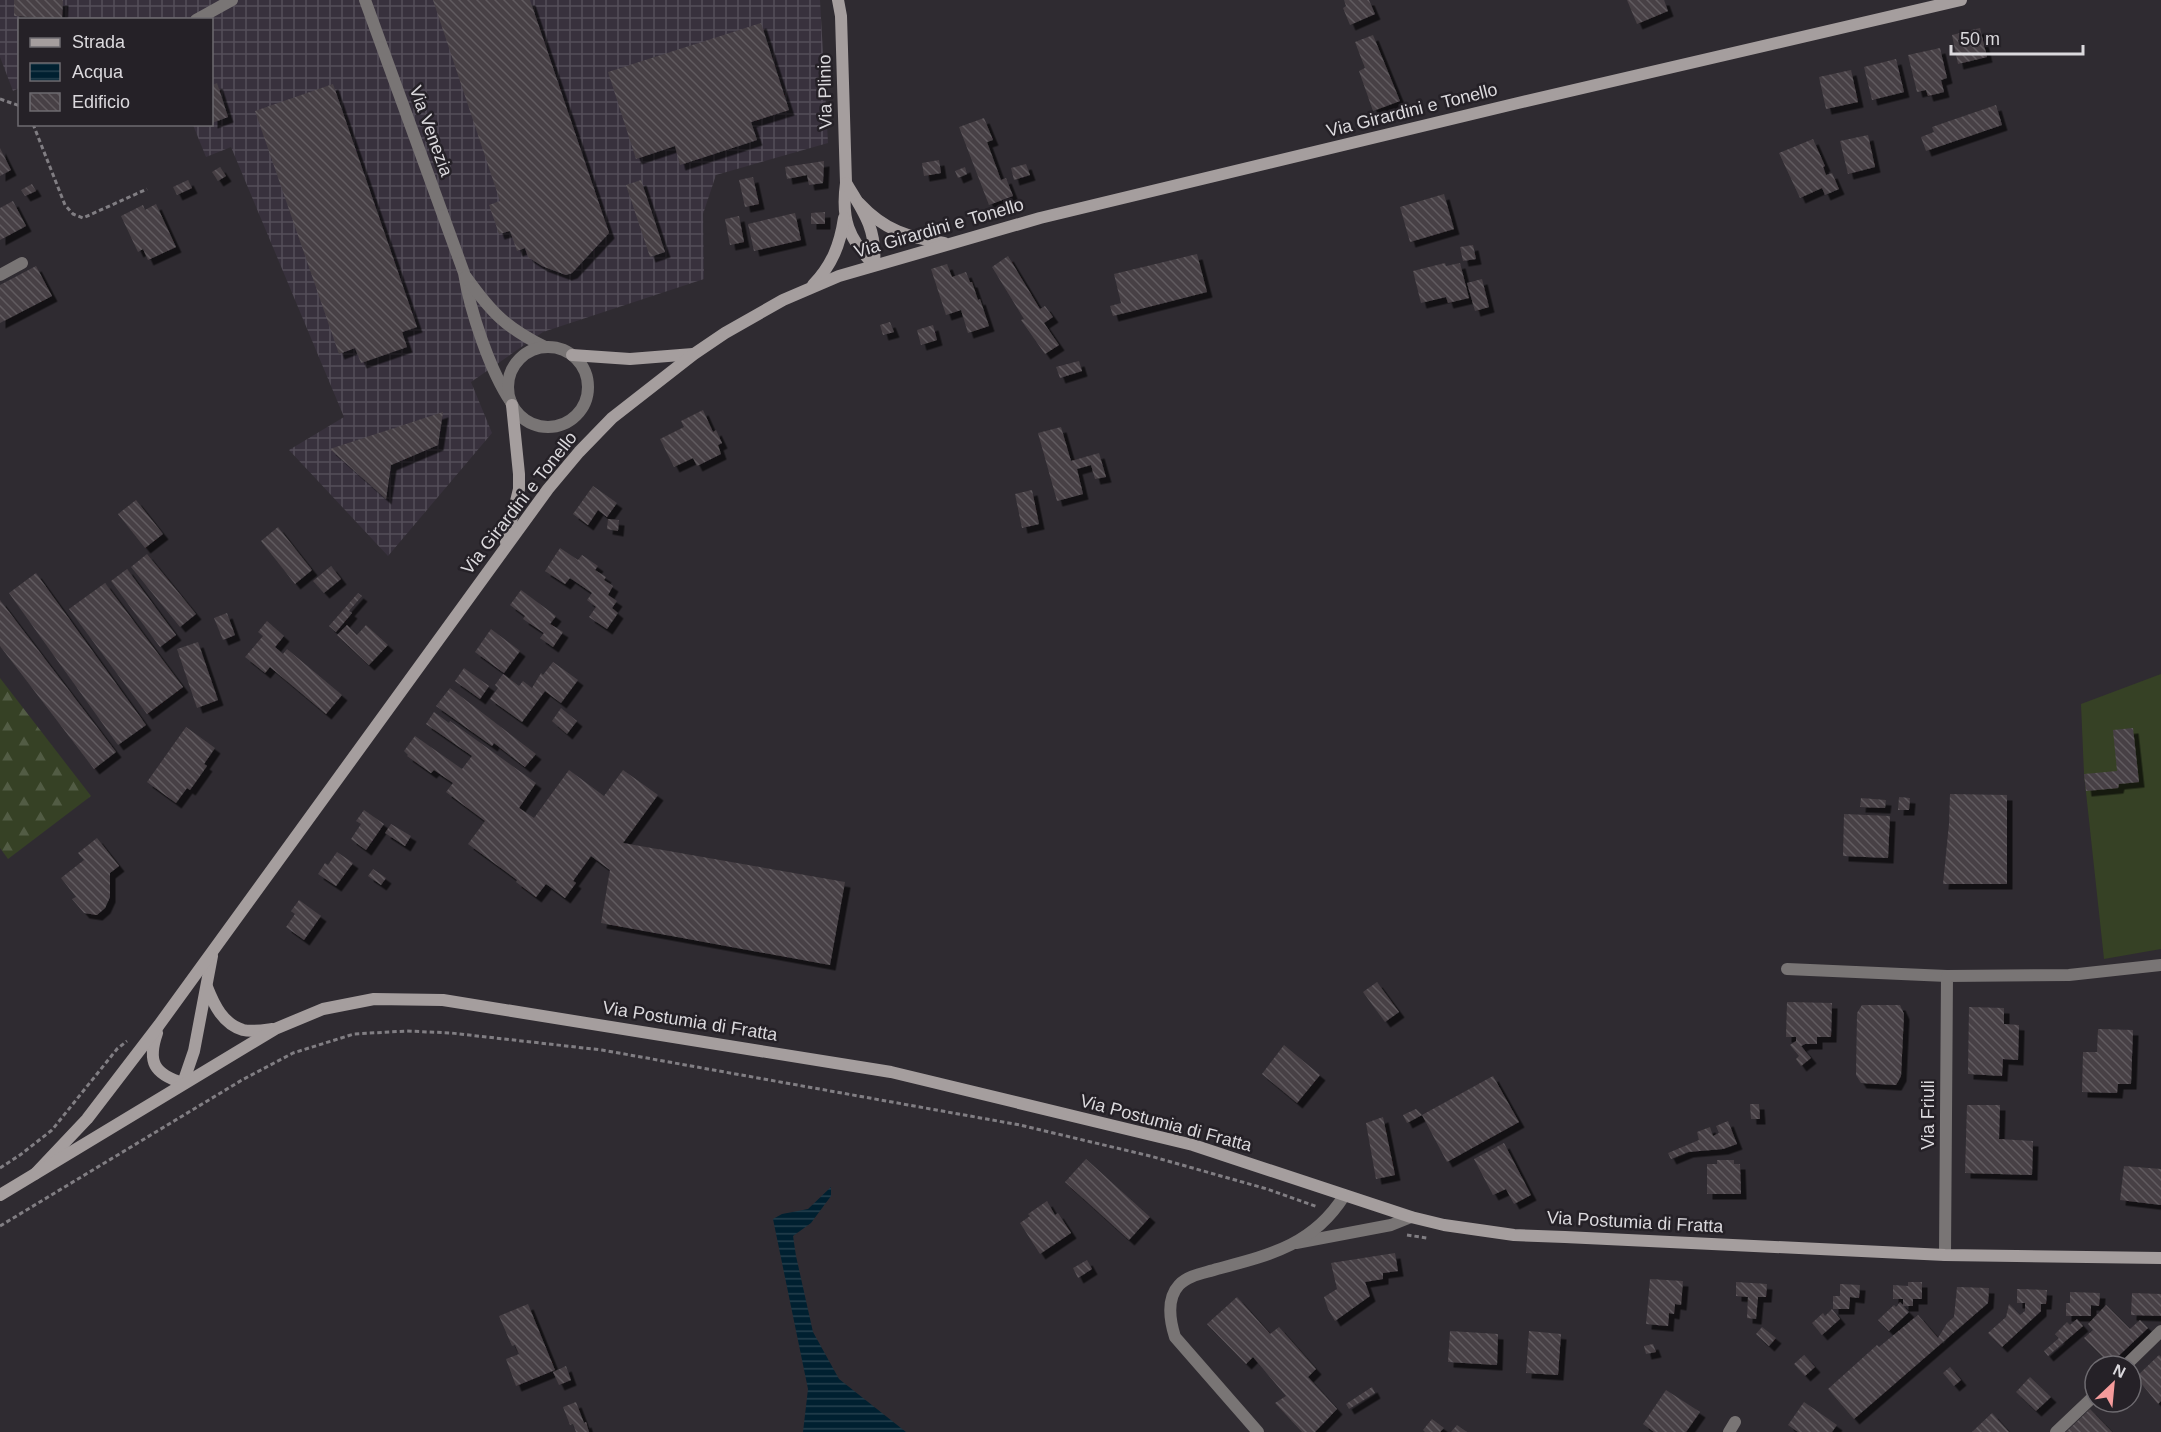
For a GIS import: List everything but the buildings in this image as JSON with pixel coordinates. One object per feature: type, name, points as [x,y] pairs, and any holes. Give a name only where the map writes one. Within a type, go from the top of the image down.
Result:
[{"type":"main road","name":"Via Plinio","points":[[838,0],[841,16],[846,183],[843,204],[845,217],[856,243],[874,265]]},
{"type":"main road","name":"Via Girardini e Tonello","points":[[34,1174],[87,1119],[155,1030],[548,489],[612,418],[694,354],[764,311],[838,276],[1075,210],[1518,103],[1961,0]]},
{"type":"main road","points":[[846,183],[870,224],[874,237],[874,265]]},
{"type":"main road","points":[[859,203],[875,219],[893,231],[949,244]]},
{"type":"main road","points":[[809,288],[821,276],[835,255],[845,217]]},
{"type":"main road","points":[[572,355],[630,359],[694,354]]},
{"type":"main road","points":[[504,549],[519,489],[512,404]]},
{"type":"main road","name":"Via Girardini e Tonello","points":[[155,1030],[152,1056],[157,1068],[165,1078],[183,1083],[194,1051],[213,952]]},
{"type":"main road","points":[[207,986],[214,1006],[225,1019],[244,1030],[275,1029]]},
{"type":"main road","name":"Via Postumia di Fratta","points":[[34,1174],[275,1029],[323,1009],[374,999],[442,1000],[891,1072],[1193,1145],[1344,1196],[1444,1225],[1514,1235],[1945,1255],[2161,1258]]},
{"type":"main road","points":[[0,1194],[34,1174]]},
{"type":"street","points":[[200,18],[232,0]]},
{"type":"street","name":"Via Venezia","points":[[365,0],[464,273],[468,296],[500,385],[512,404]]},
{"type":"street","points":[[0,275],[22,263]]},
{"type":"street","name":"Via Venezia","points":[[464,273],[485,303],[500,319],[517,332],[545,347]]},
{"type":"street","points":[[545,347],[564,350],[572,355],[581,364],[586,375],[587,398],[582,409],[564,424],[540,427],[529,423],[519,415],[508,392],[508,381],[517,362],[525,354],[545,347]]},
{"type":"street","points":[[1787,969],[1947,976],[2068,975],[2161,965]]},
{"type":"street","name":"Via Friuli","points":[[1945,1255],[1947,976]]},
{"type":"street","points":[[1258,1432],[1175,1337],[1170,1320],[1171,1300],[1179,1285],[1194,1276],[1276,1253],[1295,1243],[1334,1213],[1344,1196]]},
{"type":"street","points":[[1295,1243],[1391,1225],[1411,1217]]},
{"type":"street","points":[[2137,1354],[2161,1331]]},
{"type":"street","points":[[2056,1432],[2083,1406]]},
{"type":"path","points":[[0,99],[18,105]]},
{"type":"path","points":[[34,126],[66,205],[73,214],[83,218],[147,189]]},
{"type":"path","points":[[0,1168],[52,1130],[117,1049],[128,1040],[155,1030]]},
{"type":"path","points":[[0,1226],[242,1080],[293,1053],[354,1034],[407,1031],[451,1033],[602,1050],[1020,1125],[1203,1171],[1267,1189],[1334,1213]]},
{"type":"path","points":[[1403,1234],[1435,1239]]},
{"type":"shaded area","points":[[0,0],[820,0],[828,143],[716,175],[703,214],[704,279],[543,332],[471,382],[492,433],[388,556],[289,450],[344,417],[231,147],[206,157],[193,126],[213,126],[213,18],[18,18],[18,88],[13,91],[0,57]]},
{"type":"green space","points":[[2161,674],[2161,949],[2104,959],[2084,774],[2081,704]]},
{"type":"green space","points":[[0,678],[91,796],[8,859],[0,848]]},
{"type":"water","points":[[831,1187],[831,1196],[811,1223],[793,1236],[813,1332],[839,1379],[906,1432],[803,1432],[808,1389],[773,1219],[782,1214],[808,1209]]}]
